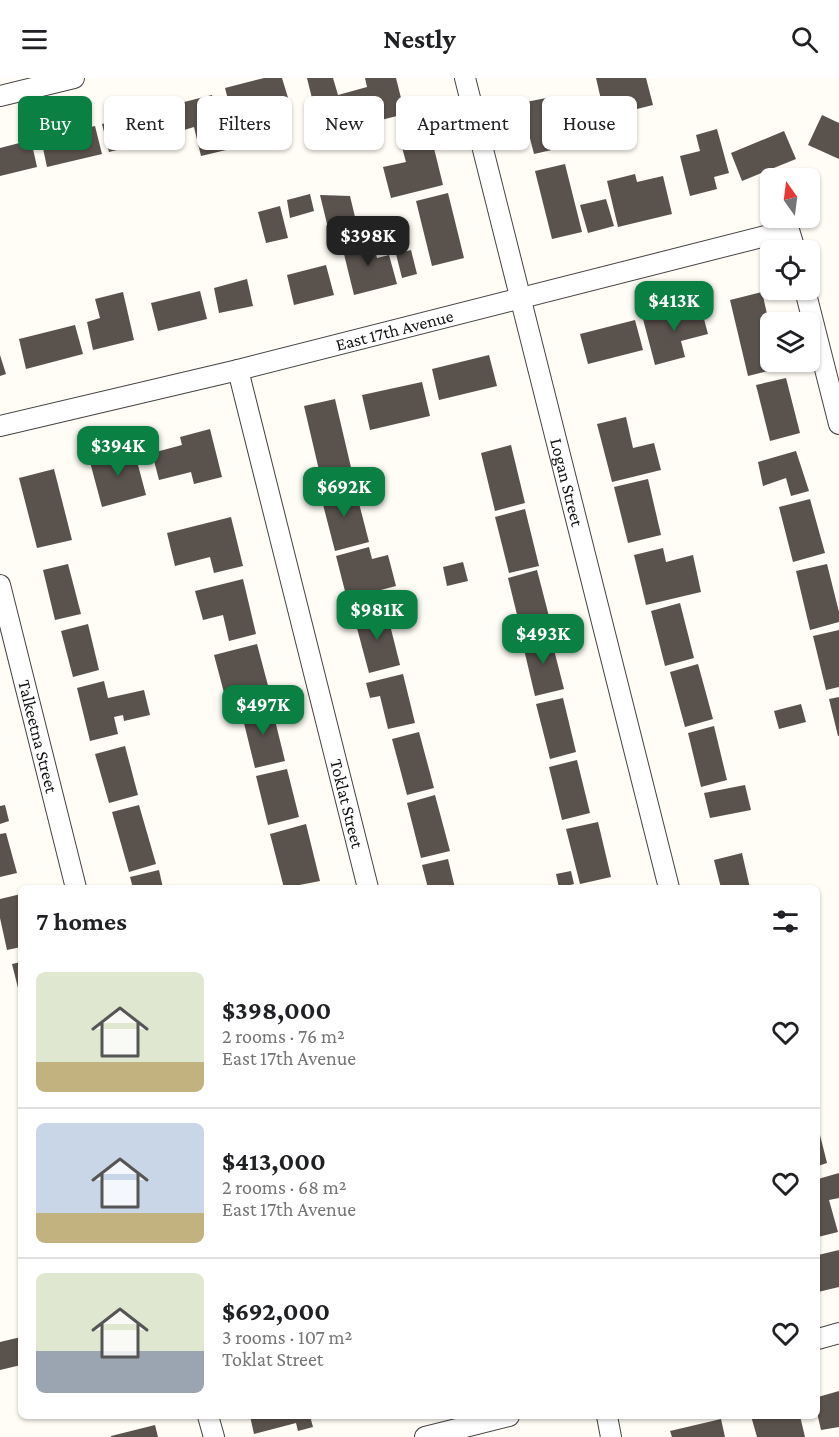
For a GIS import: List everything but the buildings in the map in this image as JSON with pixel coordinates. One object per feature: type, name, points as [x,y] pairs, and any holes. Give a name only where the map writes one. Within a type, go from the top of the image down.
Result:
[{"type":"street","points":[[0,96],[74,78]]},
{"type":"street","name":"Logan Street","points":[[465,78],[668,885]]},
{"type":"street","name":"East 17th Avenue","points":[[0,426],[238,370],[789,230],[792,240]]},
{"type":"street","points":[[808,300],[834,385],[839,424]]},
{"type":"street","name":"Toklat Street","points":[[238,370],[367,885]]},
{"type":"street","name":"Talkeetna Street","points":[[0,585],[75,885]]},
{"type":"street","points":[[820,1338],[839,1333]]},
{"type":"street","points":[[209,1419],[214,1437]]},
{"type":"street","points":[[425,1437],[496,1419]]},
{"type":"street","points":[[608,1419],[611,1437]]}]
